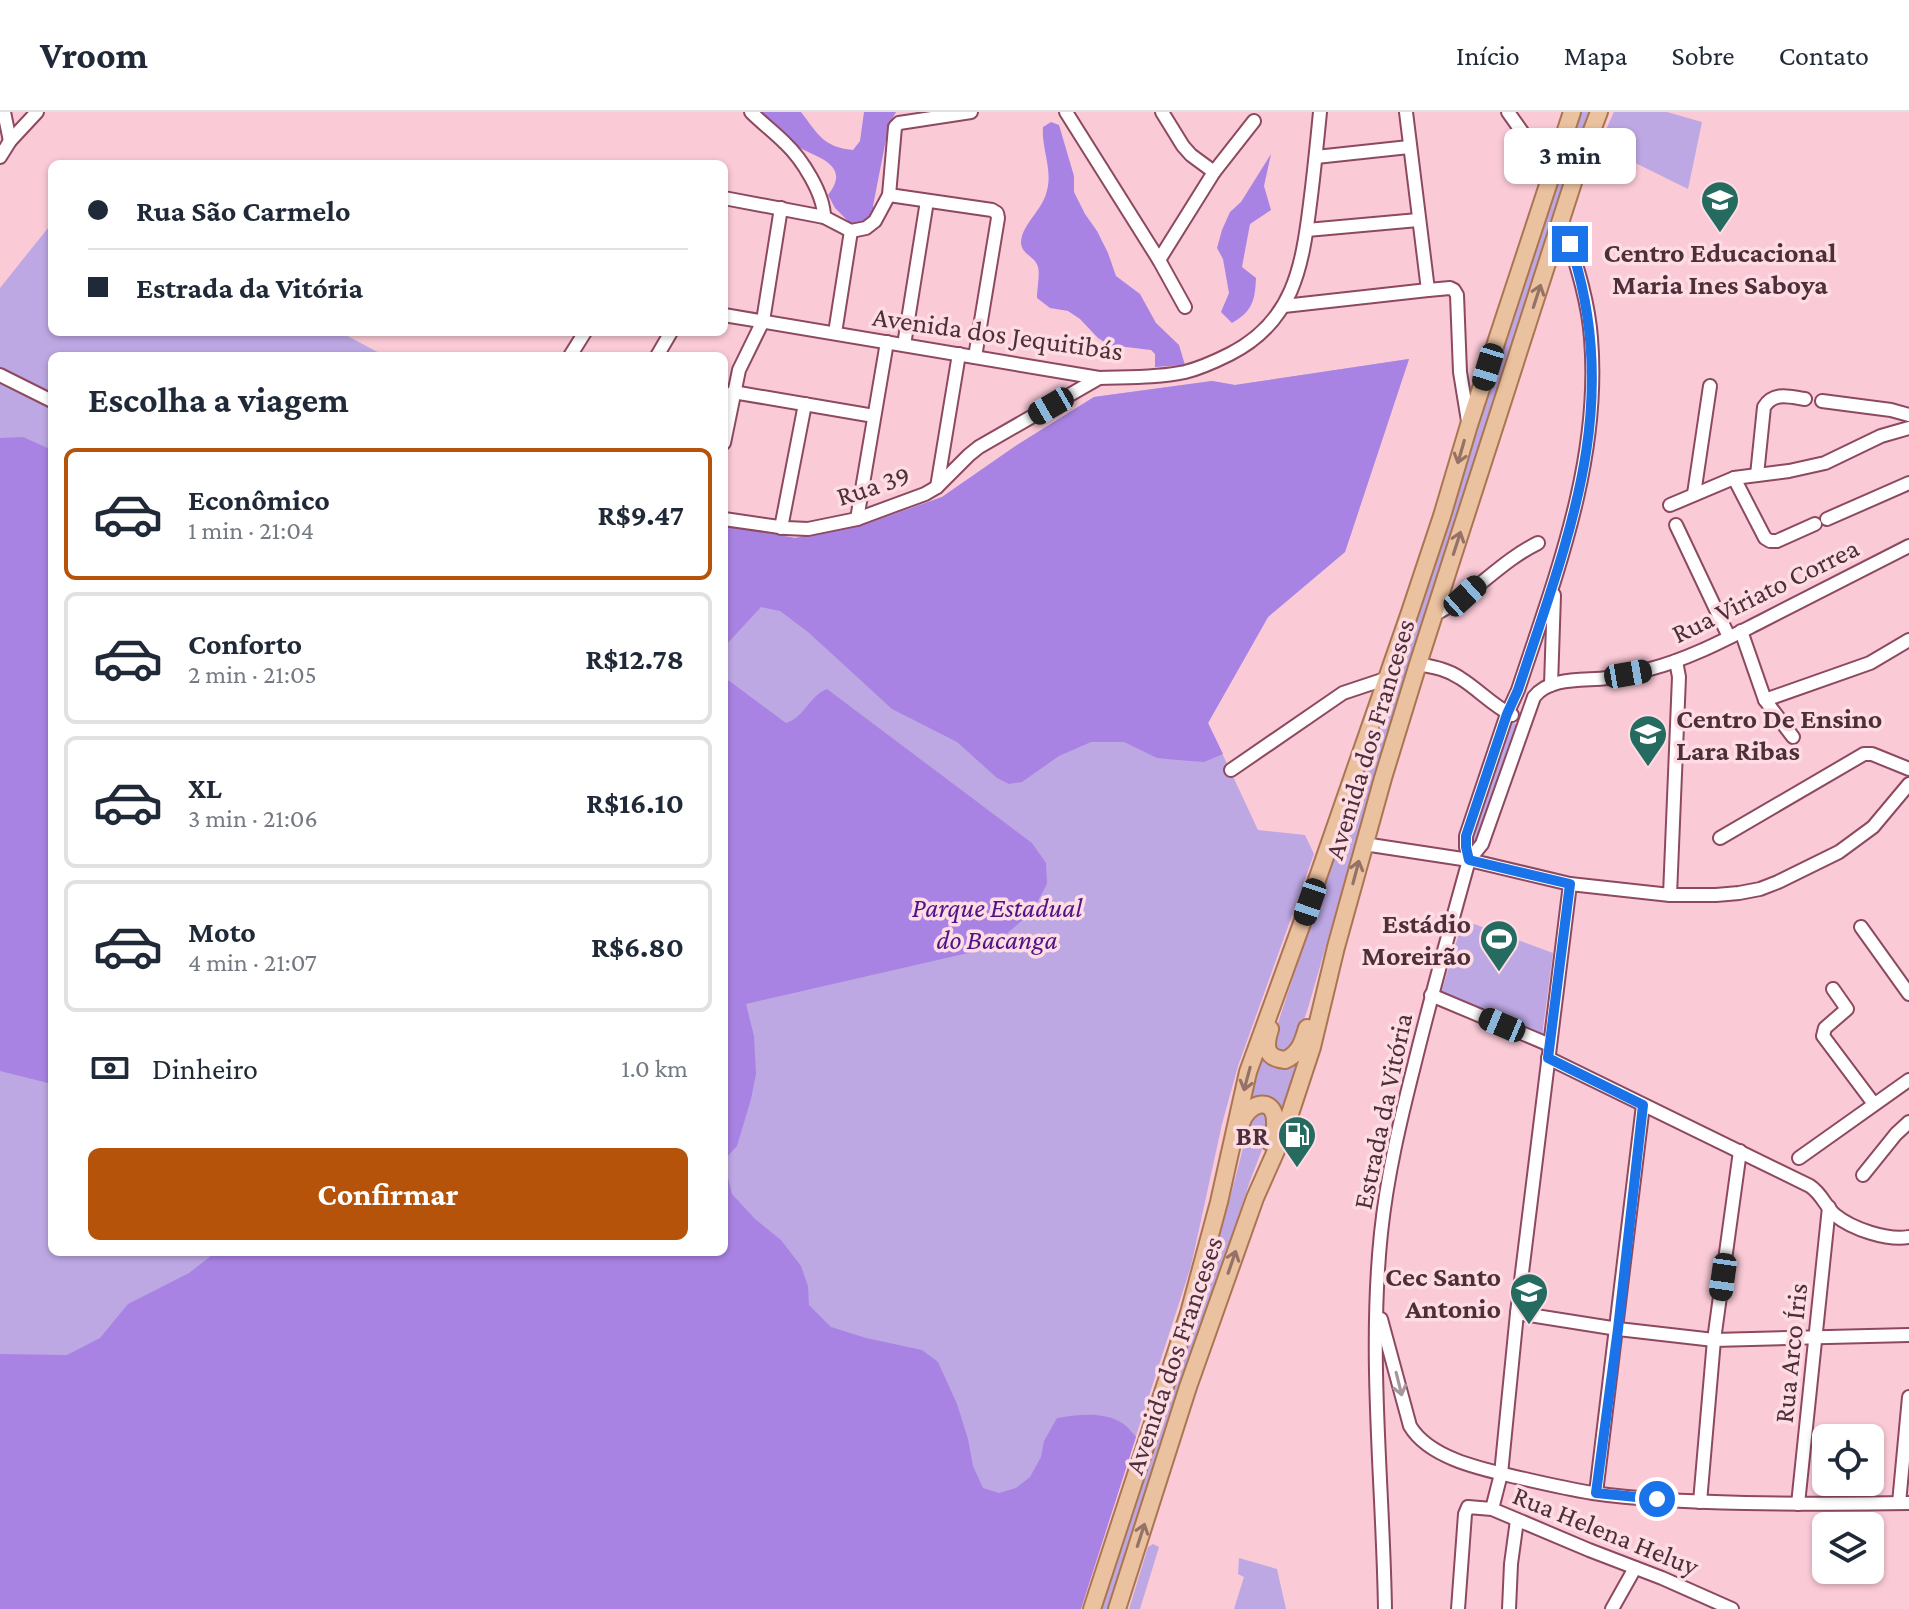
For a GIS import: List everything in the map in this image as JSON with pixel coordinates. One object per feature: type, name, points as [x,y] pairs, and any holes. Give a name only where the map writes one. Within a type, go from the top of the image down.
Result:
[{"type":"main road","name":"Avenida dos Franceses","points":[[1092,1609],[1189,1313],[1219,1202],[1248,1072],[1388,678],[1572,112]]},
{"type":"main road","name":"Avenida dos Franceses","points":[[1117,1609],[1188,1387],[1255,1198],[1283,1135],[1312,1047],[1364,844],[1433,615],[1599,112]]},
{"type":"main road","points":[[1301,926],[1266,1040],[1269,1053],[1276,1059],[1289,1059],[1299,1049],[1336,947]]},
{"type":"main road","points":[[1219,1202],[1243,1117],[1250,1107],[1263,1104],[1273,1112],[1275,1125],[1255,1198]]},
{"type":"street","points":[[4,112],[4,146]]},
{"type":"street","points":[[4,146],[37,112]]},
{"type":"street","points":[[751,112],[796,155],[822,200],[824,217]]},
{"type":"street","points":[[728,199],[824,217],[851,231],[870,226],[889,195],[895,127],[899,123],[971,112]]},
{"type":"street","points":[[1066,112],[1185,307]]},
{"type":"street","points":[[1162,112],[1183,146],[1214,172]]},
{"type":"street","name":"Avenida dos Jequitibás","points":[[728,316],[1099,378],[1170,375],[1196,369],[1251,343],[1276,319],[1284,306],[1299,271],[1307,230],[1320,112]]},
{"type":"street","points":[[1406,112],[1428,290]]},
{"type":"street","points":[[1508,112],[1552,174]]},
{"type":"street","points":[[1159,260],[1214,172],[1254,121]]},
{"type":"street","points":[[1316,157],[1409,147]]},
{"type":"street","points":[[889,195],[997,213],[975,357]]},
{"type":"street","points":[[904,345],[927,201]]},
{"type":"street","points":[[728,404],[743,359],[763,321],[781,208]]},
{"type":"street","name":"Estrada da Vitória","points":[[1385,1609],[1375,1397],[1381,1233],[1390,1174],[1431,995],[1469,860],[1466,836],[1569,535],[1580,488],[1593,398],[1586,300],[1562,219]]},
{"type":"street","points":[[1307,230],[1418,220]]},
{"type":"street","points":[[835,333],[851,231]]},
{"type":"street","points":[[1284,306],[1450,288],[1456,292],[1460,372],[1469,425]]},
{"type":"street","points":[[857,519],[887,342]]},
{"type":"street","points":[[937,487],[959,354]]},
{"type":"street","points":[[1460,372],[1467,384],[1483,383]]},
{"type":"street","points":[[0,375],[48,399]]},
{"type":"street","name":"Rua 39","points":[[728,520],[808,529],[857,519],[925,494],[937,487],[979,447],[1099,378]]},
{"type":"street","points":[[1694,494],[1710,386]]},
{"type":"street","points":[[733,392],[874,416]]},
{"type":"street","points":[[1757,475],[1764,407],[1768,401],[1780,396],[1805,399]]},
{"type":"street","points":[[1822,401],[1909,415]]},
{"type":"street","points":[[781,528],[805,404]]},
{"type":"street","points":[[1670,505],[1734,478],[1825,463],[1881,436],[1909,428]]},
{"type":"street","points":[[1734,478],[1765,538],[1770,541],[1777,541],[1909,483]]},
{"type":"street","points":[[1676,525],[1735,634],[1765,700],[1793,737]]},
{"type":"street","points":[[1433,615],[1453,604],[1525,549],[1538,543]]},
{"type":"street","name":"Rua Viriato Correa","points":[[1551,685],[1648,670],[1676,661],[1909,546]]},
{"type":"street","points":[[1469,860],[1482,844],[1534,697],[1541,689],[1551,685],[1554,579]]},
{"type":"street","points":[[1442,587],[1477,585]]},
{"type":"street","points":[[1765,700],[1870,663],[1909,640]]},
{"type":"street","points":[[1670,895],[1679,677],[1676,661]]},
{"type":"street","points":[[1418,664],[1462,679],[1507,714],[1526,721]]},
{"type":"street","points":[[1231,770],[1343,693],[1388,678]]},
{"type":"street","points":[[1720,838],[1864,754],[1872,754],[1909,769]]},
{"type":"street","points":[[1364,844],[1469,860],[1570,884],[1670,895],[1739,893],[1760,889],[1794,875],[1861,837],[1883,817],[1909,784]]},
{"type":"street","points":[[1492,1509],[1501,1474],[1517,1313],[1570,884]]},
{"type":"street","points":[[1861,927],[1909,994]]},
{"type":"street","points":[[1833,989],[1847,1009],[1825,1028],[1823,1036],[1874,1104]]},
{"type":"street","points":[[1431,995],[1549,1052],[1643,1105],[1817,1190],[1836,1215],[1856,1227],[1889,1238],[1909,1237]]},
{"type":"street","points":[[1799,1158],[1909,1080]]},
{"type":"street","points":[[1596,1493],[1643,1105]]},
{"type":"street","points":[[1863,1175],[1909,1122]]},
{"type":"street","points":[[1700,1502],[1714,1340],[1740,1151]]},
{"type":"street","name":"Rua Arco Íris","points":[[1798,1504],[1829,1207]]},
{"type":"street","points":[[1378,1309],[1410,1426],[1424,1443],[1450,1457],[1501,1474],[1596,1493],[1700,1502],[1904,1503],[1909,1397]]},
{"type":"street","points":[[1517,1313],[1714,1340],[1909,1335]]},
{"type":"street","name":"Rua Helena Heluy","points":[[1458,1609],[1468,1507],[1492,1509],[1662,1578],[1726,1608]]},
{"type":"street","points":[[1509,1609],[1517,1520]]},
{"type":"street","points":[[1617,1607],[1635,1568]]},
{"type":"green space","points":[[759,112],[801,112],[828,142],[853,150],[860,141],[864,112],[896,112],[889,124],[873,206],[877,211],[872,218],[851,224],[835,208],[828,195],[835,184],[833,168],[792,143]]},
{"type":"green space","points":[[1577,112],[1589,112],[1398,696],[1308,1008],[1296,1043],[1285,1053],[1275,1051],[1275,1032],[1339,838],[1387,707]]},
{"type":"green space","points":[[1614,112],[1667,112],[1702,122],[1688,189],[1599,145]]},
{"type":"green space","points":[[1051,122],[1059,125],[1074,176],[1074,192],[1108,253],[1116,276],[1140,294],[1156,323],[1179,345],[1185,365],[1155,367],[1155,354],[1151,350],[1109,345],[1068,311],[1050,308],[1037,298],[1038,267],[1021,243],[1024,231],[1046,194],[1049,177],[1043,127]]},
{"type":"green space","points":[[1271,154],[1264,186],[1271,210],[1250,224],[1242,267],[1256,278],[1254,299],[1249,309],[1232,323],[1221,312],[1229,293],[1223,259],[1217,248],[1230,212],[1241,202]]},
{"type":"green space","name":"Parque Estadual do Bacanga","points":[[48,228],[48,336],[348,336],[378,352],[48,352],[48,1256],[728,1256],[728,526],[795,538],[872,522],[942,497],[1094,397],[1212,381],[1235,385],[1409,359],[1345,552],[1268,617],[1208,723],[1258,830],[1305,835],[1314,854],[1238,1066],[1191,1266],[1080,1609],[0,1609],[0,288]]},
{"type":"green space","points":[[1409,359],[1345,552],[1268,617],[1208,723],[1223,754],[1204,762],[1157,758],[1124,742],[1091,742],[1059,756],[1022,782],[1009,784],[997,778],[957,742],[892,709],[808,632],[780,611],[761,607],[728,643],[728,526],[795,538],[872,522],[942,497],[1094,397],[1212,381],[1235,385]]},
{"type":"green space","points":[[23,437],[48,448],[48,1083],[0,1071],[0,438]]},
{"type":"green space","points":[[728,680],[786,723],[797,717],[827,689],[1032,843],[1046,863],[1047,884],[1032,912],[990,948],[746,1004],[754,1036],[756,1074],[737,1146],[728,1156]]},
{"type":"green space","points":[[1510,722],[1520,725],[1476,850],[1468,849]]},
{"type":"green space","name":"Estádio Moreirão","points":[[1463,920],[1553,953],[1542,1036],[1441,993]]},
{"type":"green space","points":[[1259,1054],[1280,1068],[1302,1058],[1283,1121],[1244,1104]]},
{"type":"green space","points":[[1253,1114],[1266,1114],[1270,1129],[1206,1313],[1110,1609],[1102,1609],[1200,1304],[1250,1119]]},
{"type":"green space","points":[[728,1178],[732,1194],[755,1219],[781,1240],[801,1266],[808,1286],[809,1305],[831,1327],[922,1350],[938,1362],[957,1404],[973,1466],[983,1488],[999,1493],[1016,1488],[1030,1477],[1057,1418],[1106,1417],[1124,1424],[1136,1437],[1081,1609],[0,1609],[0,1354],[67,1355],[100,1338],[128,1304],[189,1273],[211,1256],[728,1256]]},
{"type":"green space","points":[[1153,1544],[1159,1547],[1140,1609],[1129,1609],[1148,1547]]},
{"type":"green space","points":[[1239,1558],[1277,1569],[1286,1609],[1234,1609],[1244,1577],[1238,1574]]},
{"type":"place","name":"Centro Educacional Maria Ines Saboya","points":[[1720,234]]},
{"type":"place","name":"Centro De Ensino Lara Ribas","points":[[1648,768]]},
{"type":"place","name":"Estádio Moreirão","points":[[1499,973]]},
{"type":"place","name":"BR","points":[[1297,1169]]},
{"type":"place","name":"Cec Santo Antonio","points":[[1529,1326]]},
{"type":"route","points":[[1570,244],[1586,300],[1591,337],[1593,398],[1580,488],[1569,535],[1466,836],[1466,847],[1469,860],[1570,884],[1548,1058],[1643,1105],[1596,1493],[1657,1499]]}]
